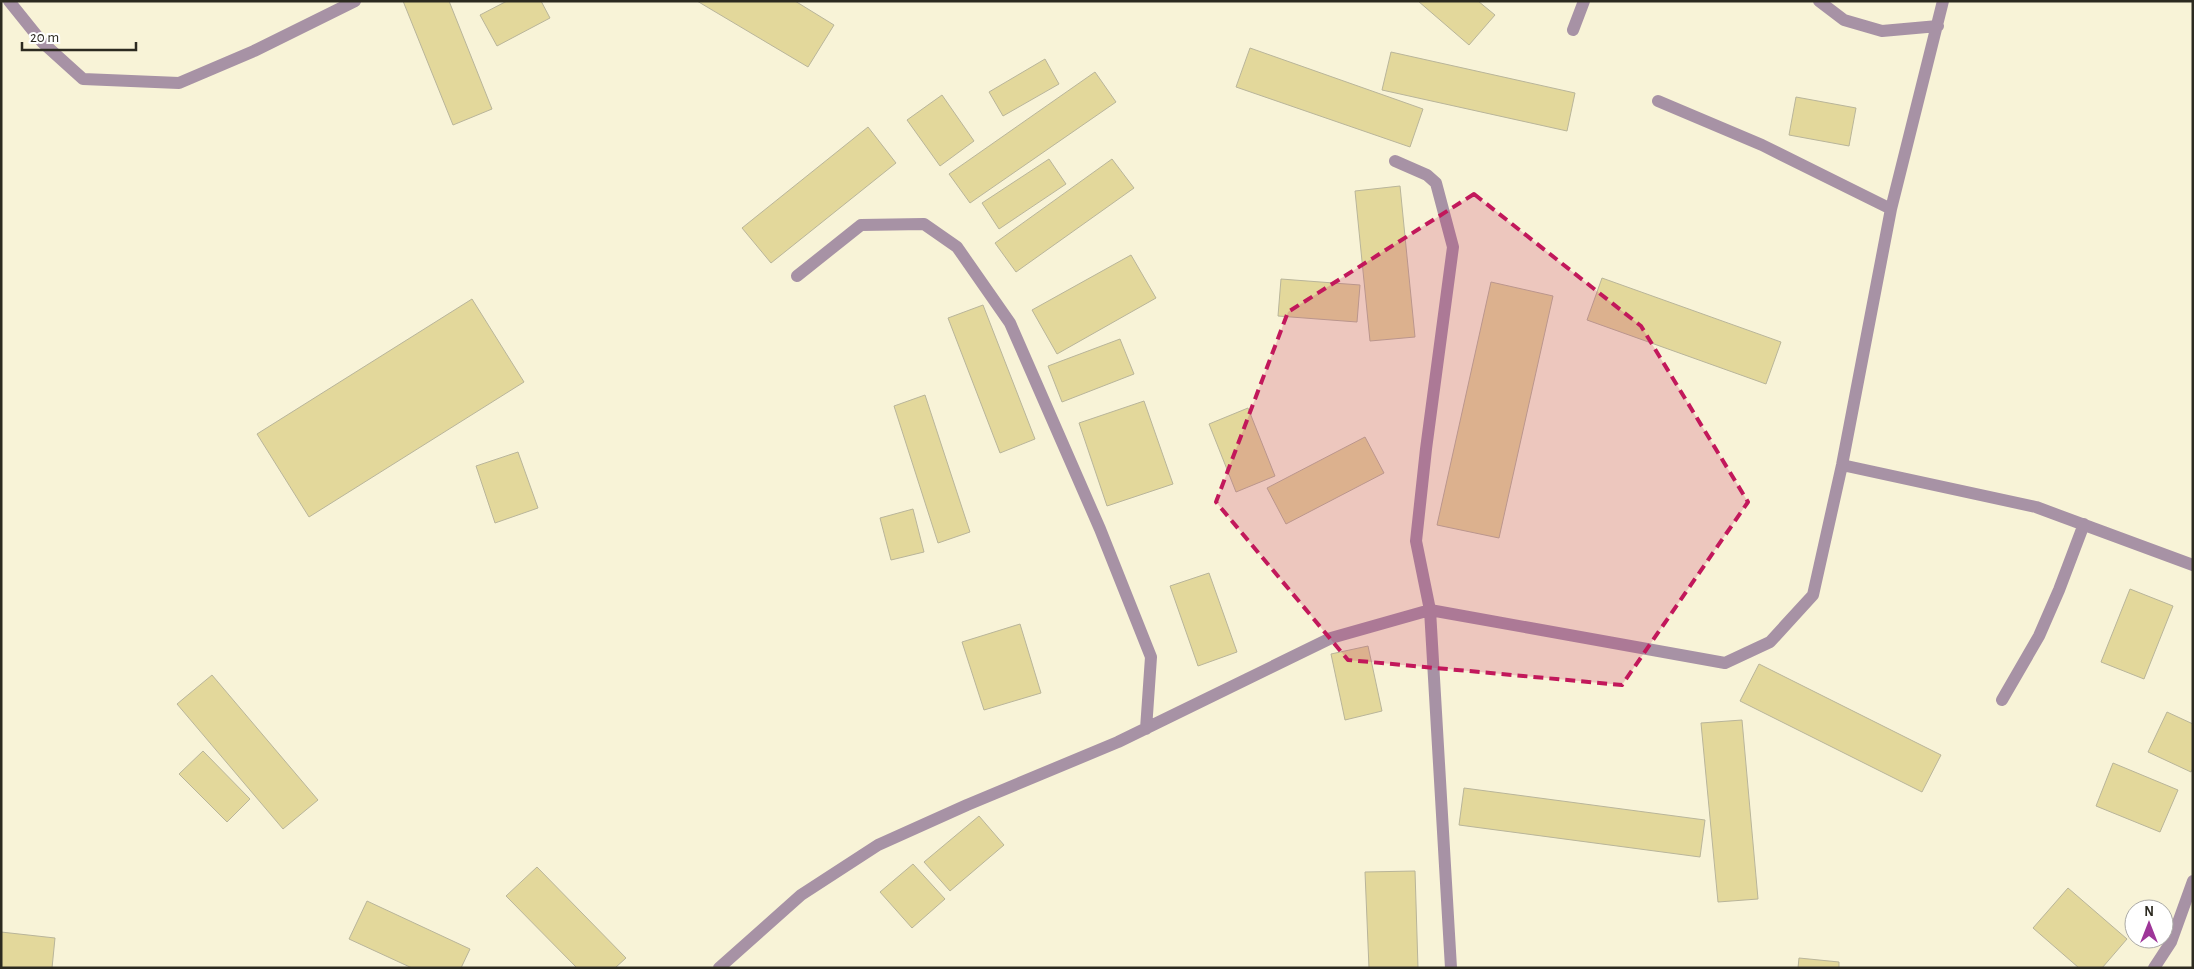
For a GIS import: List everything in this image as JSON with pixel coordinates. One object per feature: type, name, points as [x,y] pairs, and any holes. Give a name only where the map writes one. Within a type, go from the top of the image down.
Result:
[{"type":"street","points":[[9,1],[42,42],[84,79],[179,83],[254,51],[355,1]]},
{"type":"street","points":[[1573,30],[1584,1]]},
{"type":"street","points":[[1819,1],[1844,20],[1882,31],[1938,26]]},
{"type":"street","points":[[719,968],[801,895],[878,845],[1146,729],[1331,638],[1430,610],[1725,663],[1770,642],[1813,595],[1842,464],[1891,209],[1943,1]]},
{"type":"street","points":[[1658,101],[1762,145],[1891,209]]},
{"type":"street","points":[[1395,161],[1426,175],[1436,183],[1453,247],[1426,449],[1416,541],[1430,610],[1451,968]]},
{"type":"street","points":[[797,276],[862,225],[924,224],[957,247],[1010,323],[1100,529],[1151,657],[1146,729]]},
{"type":"street","points":[[1842,464],[2036,507],[2193,565]]},
{"type":"street","points":[[2002,700],[2039,636],[2084,524]]},
{"type":"street","points":[[2154,968],[2171,942],[2193,881]]},
{"type":"highlighted area","points":[[1474,194],[1641,326],[1748,502],[1622,685],[1348,660],[1216,502],[1288,312]]},
{"type":"building","points":[[403,1],[449,1],[492,109],[453,125]]},
{"type":"building","points":[[507,1],[541,1],[550,18],[497,46],[480,15]]},
{"type":"building","points":[[697,1],[795,1],[834,25],[808,67]]},
{"type":"building","points":[[1418,1],[1478,1],[1495,15],[1469,45]]},
{"type":"building","points":[[1250,48],[1423,109],[1410,147],[1236,87]]},
{"type":"building","points":[[1391,52],[1575,93],[1567,131],[1382,90]]},
{"type":"building","points":[[1045,59],[1059,84],[1003,116],[989,92]]},
{"type":"building","points":[[1095,72],[1116,102],[970,203],[949,174]]},
{"type":"building","points":[[942,95],[974,141],[940,166],[907,120]]},
{"type":"building","points":[[1796,97],[1856,108],[1849,146],[1789,135]]},
{"type":"building","points":[[868,127],[896,163],[771,263],[742,228]]},
{"type":"building","points":[[1049,159],[1066,184],[999,229],[982,203]]},
{"type":"building","points":[[1112,159],[1134,188],[1016,272],[995,243]]},
{"type":"building","points":[[1400,186],[1415,337],[1370,341],[1355,191]]},
{"type":"building","points":[[1131,255],[1156,298],[1057,354],[1032,310]]},
{"type":"building","points":[[1602,278],[1781,342],[1766,384],[1587,320]]},
{"type":"building","points":[[1281,279],[1360,285],[1357,322],[1278,316]]},
{"type":"building","points":[[1491,282],[1553,296],[1499,538],[1437,525]]},
{"type":"building","points":[[472,299],[524,382],[309,517],[257,434]]},
{"type":"building","points":[[983,305],[1035,439],[1000,453],[948,318]]},
{"type":"building","points":[[1120,339],[1134,374],[1062,402],[1048,366]]},
{"type":"building","points":[[925,395],[970,532],[938,543],[894,406]]},
{"type":"building","points":[[1144,401],[1173,484],[1107,506],[1079,423]]},
{"type":"building","points":[[1248,408],[1275,476],[1236,492],[1209,424]]},
{"type":"building","points":[[1365,437],[1384,473],[1286,524],[1267,488]]},
{"type":"building","points":[[518,452],[538,508],[495,523],[476,466]]},
{"type":"building","points":[[913,509],[924,552],[891,560],[880,518]]},
{"type":"building","points":[[1209,573],[1237,652],[1198,666],[1170,586]]},
{"type":"building","points":[[2130,589],[2173,606],[2144,679],[2101,662]]},
{"type":"building","points":[[1020,624],[1041,693],[984,710],[962,642]]},
{"type":"building","points":[[1368,646],[1382,711],[1345,720],[1331,654]]},
{"type":"building","points":[[1759,664],[1941,755],[1922,792],[1740,701]]},
{"type":"building","points":[[212,675],[318,800],[283,829],[177,704]]},
{"type":"building","points":[[2167,712],[2193,724],[2193,768],[2191,772],[2148,752]]},
{"type":"building","points":[[1742,720],[1758,899],[1718,902],[1701,723]]},
{"type":"building","points":[[203,751],[250,799],[227,822],[179,774]]},
{"type":"building","points":[[2113,763],[2178,790],[2160,832],[2096,806]]},
{"type":"building","points":[[1464,788],[1705,820],[1700,857],[1459,825]]},
{"type":"building","points":[[979,816],[1004,845],[950,891],[924,862]]},
{"type":"building","points":[[913,864],[945,899],[912,928],[880,892]]},
{"type":"building","points":[[537,867],[626,958],[615,968],[577,968],[506,896]]},
{"type":"building","points":[[1415,871],[1418,968],[1369,968],[1365,872]]},
{"type":"building","points":[[2068,888],[2124,936],[2124,942],[2102,968],[2079,968],[2033,928]]},
{"type":"building","points":[[367,901],[470,949],[461,968],[412,968],[349,939]]},
{"type":"building","points":[[1,932],[55,938],[52,968],[1,968]]},
{"type":"building","points":[[1799,958],[1839,962],[1839,968],[1798,968]]}]
